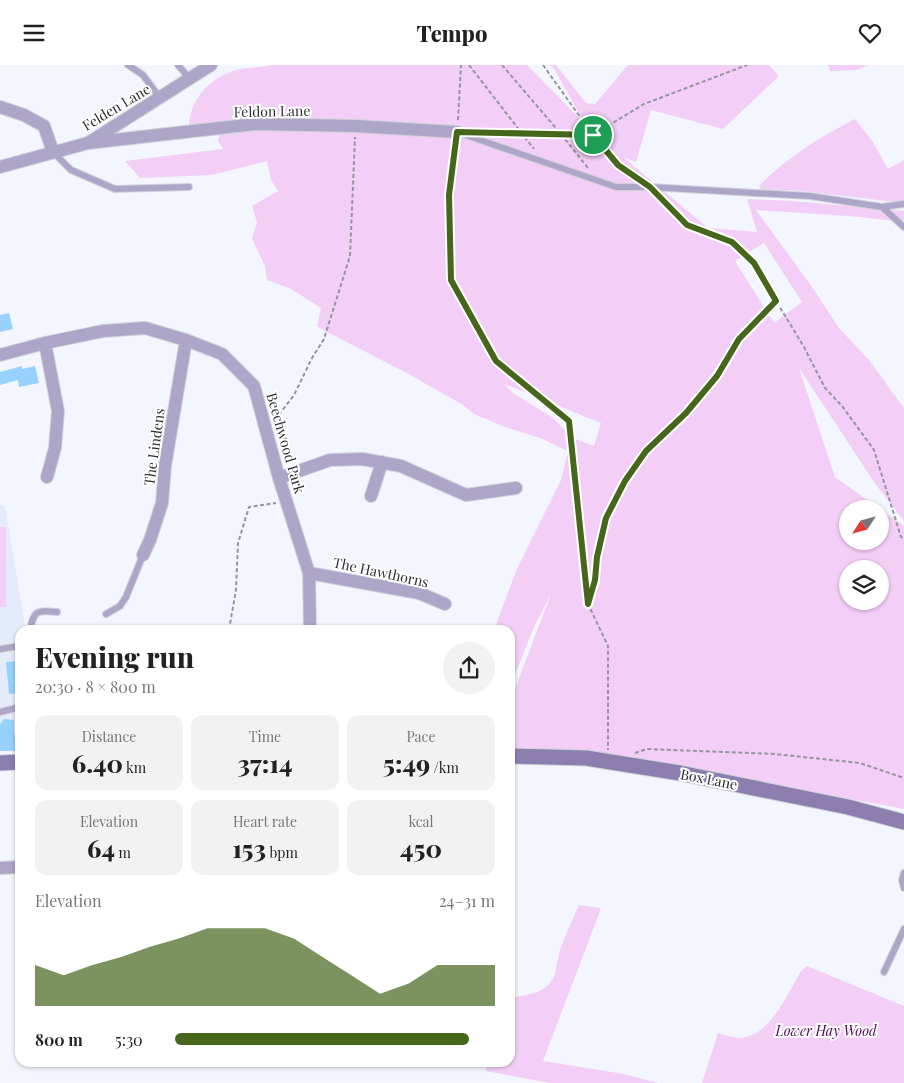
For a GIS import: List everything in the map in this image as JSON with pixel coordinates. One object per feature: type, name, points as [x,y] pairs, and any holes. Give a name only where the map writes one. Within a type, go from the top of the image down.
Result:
[{"type":"main road","name":"Box Lane","points":[[515,760],[586,758],[608,761],[680,773],[848,807],[904,823]]},
{"type":"main road","points":[[0,763],[15,762]]},
{"type":"street","name":"Felden Lane","points":[[0,167],[88,143],[211,65]]},
{"type":"street","points":[[0,107],[24,115],[44,126],[54,152]]},
{"type":"street","name":"Feldon Lane","points":[[88,143],[255,124],[356,126],[457,132]]},
{"type":"street","name":"Beechwood Park","points":[[0,355],[103,331],[145,328],[186,340],[222,354],[254,387],[279,478],[310,573],[310,625]]},
{"type":"street","name":"The Lindens","points":[[143,555],[162,503],[165,466],[186,340]]},
{"type":"street","points":[[45,343],[58,411],[55,449],[47,477]]},
{"type":"street","points":[[279,478],[330,460],[362,459],[401,466],[466,495],[516,488]]},
{"type":"street","points":[[371,496],[382,462]]},
{"type":"street","name":"The Hawthorns","points":[[310,573],[419,593],[445,604]]},
{"type":"street","points":[[0,868],[15,867]]},
{"type":"lane","points":[[128,65],[143,75],[160,98]]},
{"type":"lane","points":[[178,65],[190,79]]},
{"type":"lane","points":[[457,132],[616,187],[650,187],[810,196],[882,207],[904,204]]},
{"type":"lane","points":[[54,152],[71,170],[115,189],[189,187]]},
{"type":"lane","points":[[882,207],[904,227]]},
{"type":"lane","points":[[106,614],[120,606],[126,597],[143,555]]},
{"type":"lane","points":[[31,625],[36,612],[43,610],[57,612]]},
{"type":"lane","points":[[0,649],[15,647]]},
{"type":"lane","points":[[0,712],[15,708]]},
{"type":"lane","points":[[904,873],[902,880],[904,888]]},
{"type":"lane","points":[[884,972],[904,929]]},
{"type":"path","points":[[461,65],[457,132],[449,195],[451,280],[496,361],[569,421],[588,604],[608,646],[608,761]]},
{"type":"path","points":[[468,65],[542,161]]},
{"type":"path","points":[[502,65],[561,134],[597,180]]},
{"type":"path","points":[[543,65],[593,135],[618,165],[650,187],[687,225],[732,242],[754,263],[804,347],[825,388],[842,406],[874,450],[890,505],[904,539]]},
{"type":"path","points":[[485,133],[593,135],[644,104],[747,65]]},
{"type":"path","points":[[266,432],[294,395],[312,358],[324,339],[350,256],[356,126]]},
{"type":"path","points":[[588,604],[595,580],[597,557],[606,518],[625,481],[646,451],[686,413],[711,383],[739,339],[776,301]]},
{"type":"path","points":[[230,625],[236,590],[238,543],[249,507],[286,501]]},
{"type":"path","points":[[631,754],[647,749],[776,754],[860,763],[904,779]]},
{"type":"shaded area","points":[[0,505],[5,506],[25,625],[15,625],[15,752],[0,751]]},
{"type":"green space","points":[[272,65],[527,65],[585,124],[555,70],[550,65],[556,65],[586,103],[595,104],[628,65],[769,65],[779,76],[723,129],[651,110],[636,162],[623,157],[708,228],[757,232],[747,199],[793,201],[904,211],[904,220],[896,221],[756,210],[812,287],[839,328],[869,360],[904,408],[904,521],[874,482],[799,368],[835,477],[867,500],[839,500],[839,550],[889,550],[889,515],[904,526],[904,809],[616,755],[515,748],[515,689],[551,594],[534,627],[515,674],[515,625],[496,625],[516,571],[561,480],[568,451],[540,438],[505,427],[474,414],[463,405],[405,372],[323,330],[317,326],[321,308],[291,289],[267,280],[265,266],[252,239],[257,222],[252,206],[278,191],[271,180],[267,161],[212,175],[140,178],[125,161],[223,149],[218,141],[220,133],[189,128],[190,118],[196,100],[208,85],[233,71]],"holes":[[[764,243],[802,302],[774,323],[735,261]],[[504,384],[601,423],[594,446],[573,438],[553,418],[513,393]]]},
{"type":"green space","points":[[828,65],[869,65],[856,70],[830,71]]},
{"type":"green space","points":[[855,119],[873,142],[888,169],[904,160],[904,202],[802,191],[761,189],[759,186],[792,157]]},
{"type":"green space","points":[[0,527],[6,527],[6,607],[0,607]]},
{"type":"green space","points":[[579,905],[600,908],[543,1061],[624,1074],[658,1083],[550,1083],[486,1071],[486,1067],[515,1067],[515,997],[537,992],[552,980],[567,931]]},
{"type":"green space","name":"Lower Hay Wood","points":[[807,966],[904,1006],[904,1083],[702,1083],[718,1033],[741,1038],[761,1030],[777,1012],[801,971]]},
{"type":"building","points":[[9,313],[13,329],[0,332],[0,315]]},
{"type":"building","points":[[22,366],[22,369],[35,366],[39,383],[19,387],[18,380],[0,385],[0,372]]},
{"type":"building","points":[[15,661],[15,693],[9,694],[6,662]]},
{"type":"building","points":[[4,719],[14,720],[15,751],[0,751],[0,724]]},
{"type":"route","points":[[457,132],[593,135],[618,165],[650,187],[687,225],[732,242],[754,263],[776,301],[739,339],[717,376],[686,413],[646,451],[625,481],[606,518],[597,557],[595,580],[588,604],[569,421],[496,361],[451,280],[449,195],[457,132]]}]
